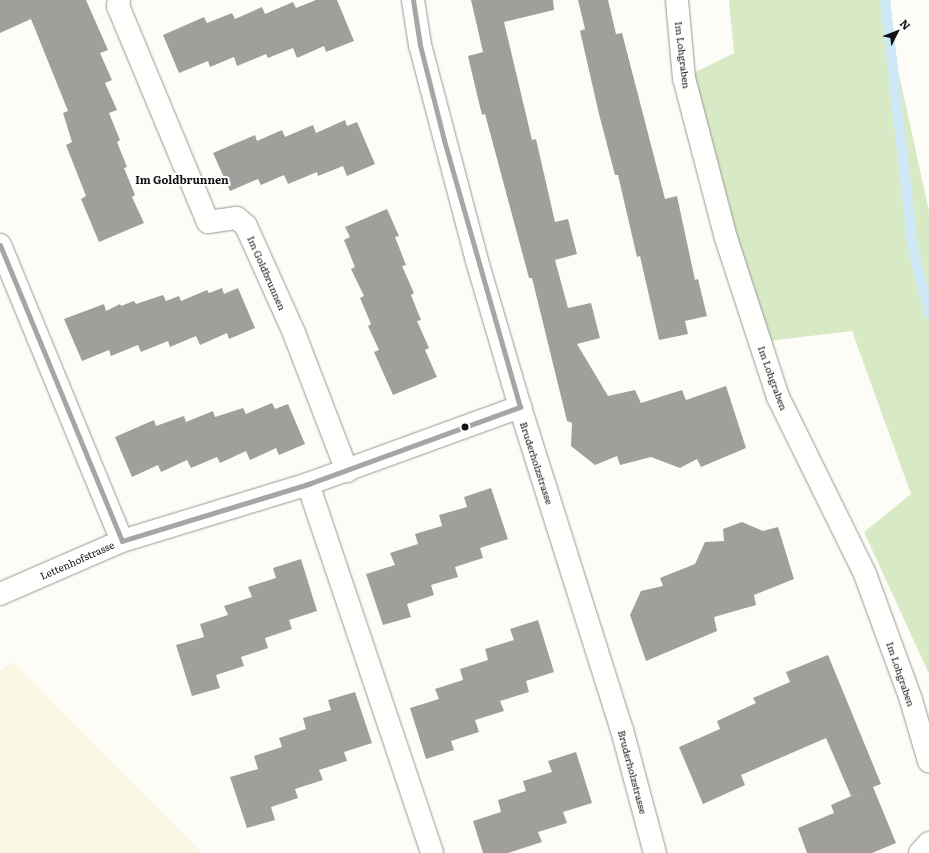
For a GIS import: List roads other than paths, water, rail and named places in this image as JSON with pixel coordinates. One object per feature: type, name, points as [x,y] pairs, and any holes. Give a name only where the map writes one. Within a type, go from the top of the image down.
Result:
[{"type":"street","name":"Im Goldbrunnen","points":[[119,0],[118,6],[208,222],[236,218],[246,226],[294,333],[347,471]]},
{"type":"street","name":"Bruderholzstrasse","points":[[413,0],[420,45],[444,140],[520,407],[622,730],[655,853]]},
{"type":"street","name":"Im Lohgraben","points":[[677,0],[684,78],[726,238],[776,390],[865,574],[911,700],[929,761]]},
{"type":"street","points":[[0,246],[122,541]]},
{"type":"street","name":"Lettenhofstrasse","points":[[0,594],[122,541],[347,471],[520,407]]},
{"type":"street","points":[[308,484],[432,853]]},
{"type":"street","points":[[920,853],[929,843]]},
{"type":"waterway","points":[[885,0],[913,250],[929,313]]},
{"type":"district","name":"Im Goldbrunnen","points":[[182,179]]}]
